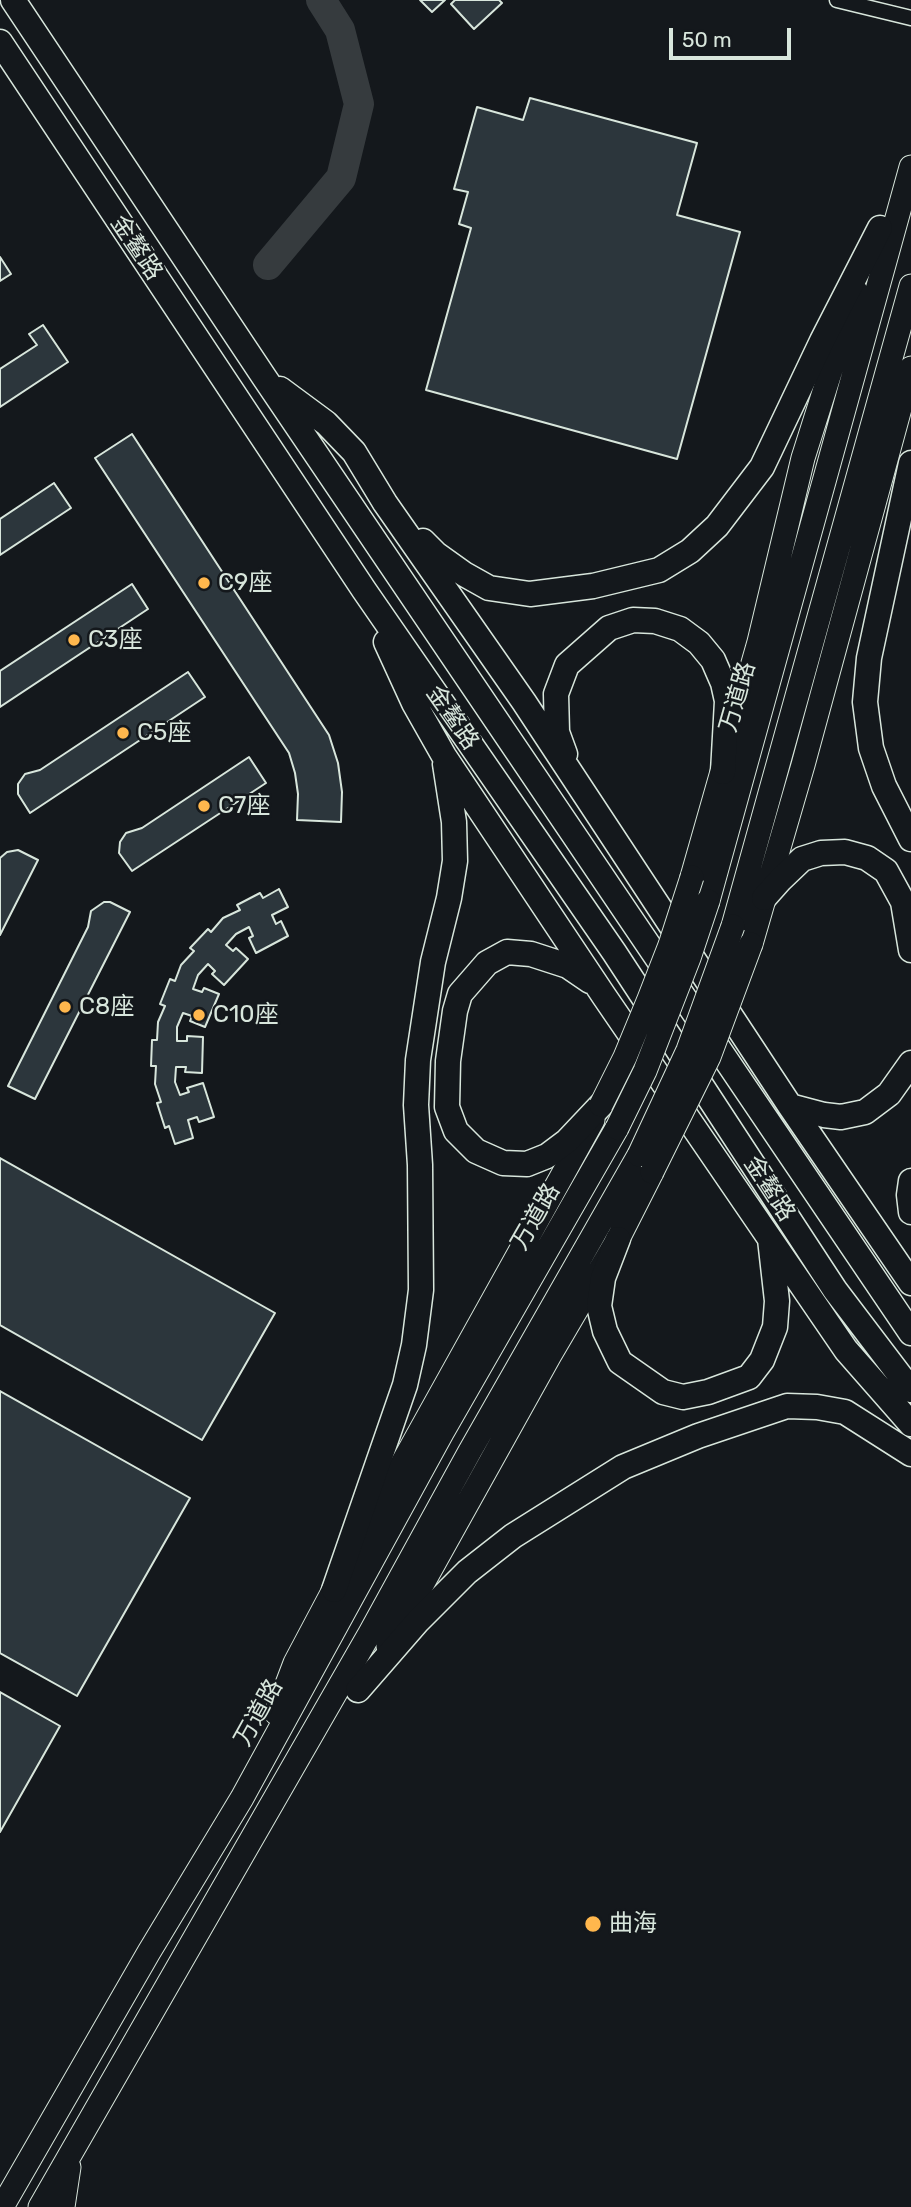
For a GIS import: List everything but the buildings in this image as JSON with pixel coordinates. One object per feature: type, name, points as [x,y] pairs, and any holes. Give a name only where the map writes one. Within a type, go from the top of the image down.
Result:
[{"type":"highway","name":"金鳌路","points":[[13,0],[264,377],[911,1334]]},
{"type":"highway","name":"金鳌路","points":[[0,42],[364,590],[614,952],[835,1290],[911,1390]]},
{"type":"highway","points":[[385,503],[436,554],[489,589],[530,594],[593,586],[659,570],[690,551],[717,526],[762,467],[880,228]]},
{"type":"highway","points":[[264,377],[326,423],[354,452],[385,503],[524,702],[790,1106],[911,1283]]},
{"type":"highway","points":[[911,463],[869,658],[865,702],[871,748],[884,786],[911,839]]},
{"type":"highway","points":[[364,590],[414,703],[444,756],[846,1350],[911,1424]]},
{"type":"highway","points":[[578,787],[557,732],[556,694],[567,665],[609,628],[633,620],[655,621],[680,629],[699,643],[713,660],[727,701],[723,772]]},
{"type":"highway","points":[[334,1590],[405,1385],[414,1345],[421,1290],[420,1165],[416,1105],[418,1060],[433,962],[455,861],[454,822],[444,756]]},
{"type":"highway","points":[[764,898],[802,859],[821,853],[845,852],[867,858],[886,871],[903,902],[911,950]]},
{"type":"highway","points":[[601,1105],[567,1141],[547,1156],[527,1164],[503,1163],[476,1152],[456,1131],[447,1107],[448,1061],[460,994],[486,963],[507,952],[531,954],[568,966],[585,976],[604,996]]},
{"type":"highway","points":[[790,1106],[841,1117],[865,1112],[890,1094],[911,1063]]},
{"type":"highway","points":[[911,1181],[911,1212]]},
{"type":"highway","points":[[618,1239],[603,1278],[599,1306],[604,1331],[620,1362],[663,1392],[682,1397],[708,1392],[749,1377],[762,1360],[775,1327],[777,1301],[769,1235]]},
{"type":"highway","points":[[358,1690],[418,1621],[467,1572],[513,1535],[623,1467],[698,1436],[787,1406],[845,1412],[911,1454]]},
{"type":"main road","points":[[242,1798],[295,1663],[601,1105],[649,999],[670,945],[723,772],[759,642],[803,458],[856,291],[911,155]]},
{"type":"main road","name":"万道路","points":[[2,2207],[149,1952],[242,1798],[442,1433],[617,1128],[645,1071],[708,901],[911,167]]},
{"type":"main road","points":[[272,1805],[358,1690],[395,1635],[491,1460],[618,1239],[733,926],[911,286]]},
{"type":"main road","points":[[40,2207],[709,1057],[751,944],[911,368]]},
{"type":"main road","points":[[0,2176],[44,2133]]},
{"type":"main road","points":[[63,2207],[74,2147]]},
{"type":"street","points":[[837,0],[911,18]]},
{"type":"waterway","points":[[268,265],[341,178],[359,104],[340,30],[321,0]]},
{"type":"place","name":"C9座","points":[[204,583]]},
{"type":"place","name":"C3座","points":[[74,640]]},
{"type":"place","name":"C5座","points":[[123,733]]},
{"type":"place","name":"C7座","points":[[204,806]]},
{"type":"place","name":"C8座","points":[[65,1007]]},
{"type":"place","name":"C10座","points":[[199,1015]]},
{"type":"place","name":"曲海","points":[[593,1924]]}]
